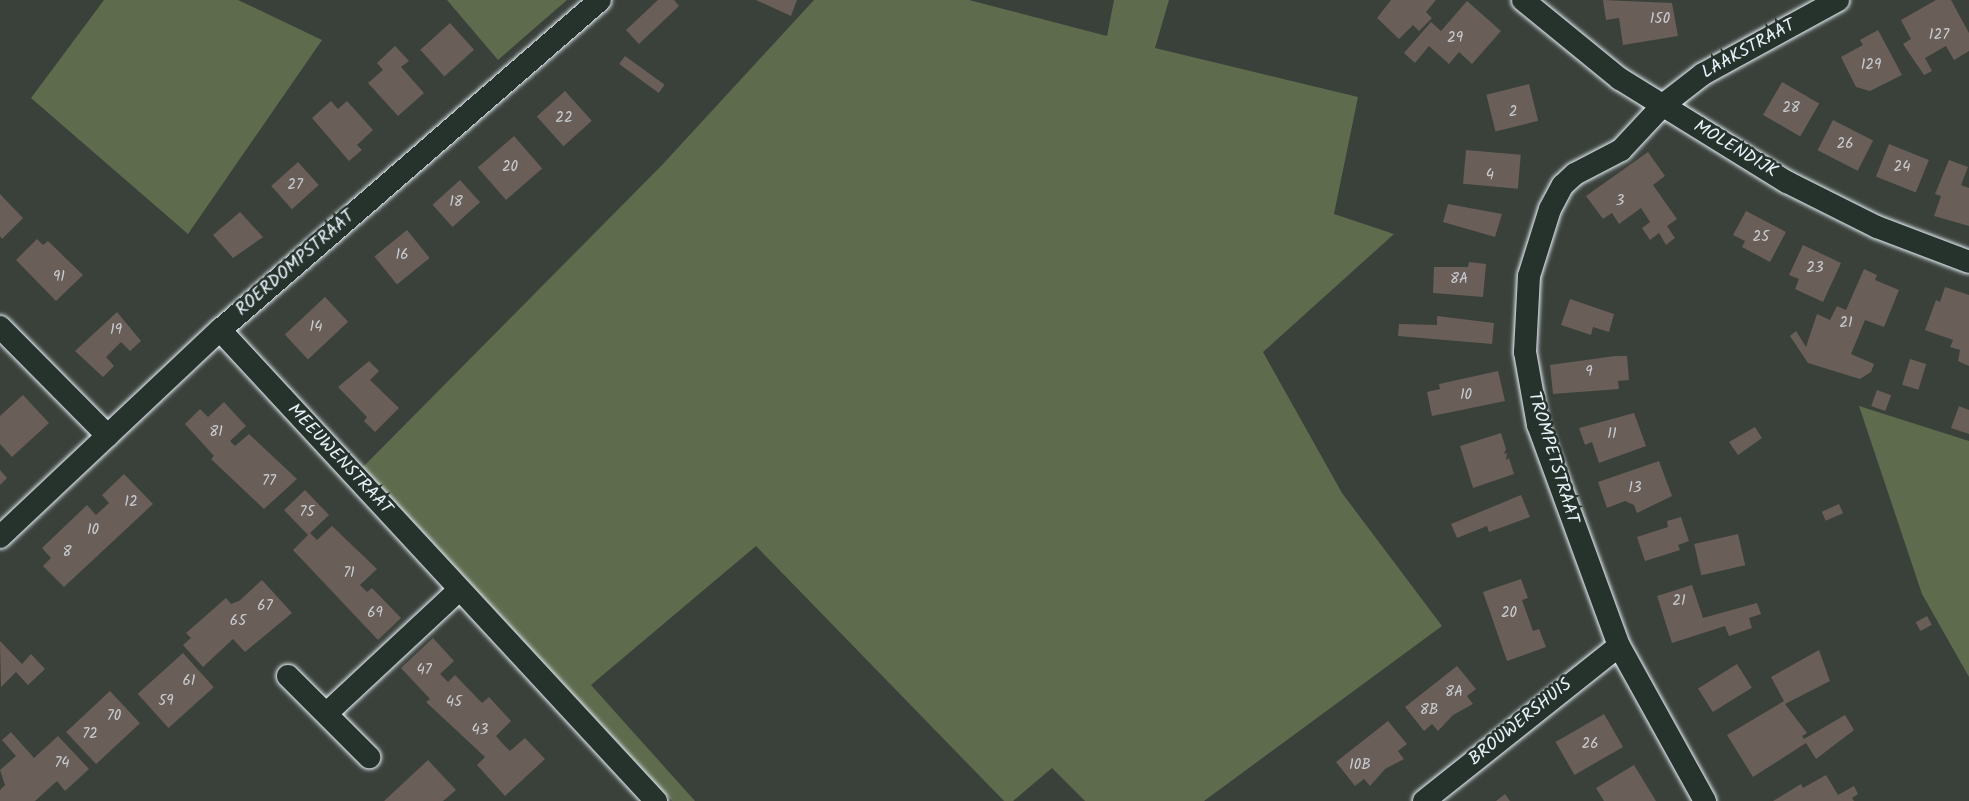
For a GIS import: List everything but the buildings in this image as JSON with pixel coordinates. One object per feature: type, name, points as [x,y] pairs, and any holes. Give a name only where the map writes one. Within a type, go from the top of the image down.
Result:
[{"type":"street","name":"ROERDOMPSTRAAT","points":[[0,537],[220,330],[600,0]]},
{"type":"street","name":"MOLENDIJK","points":[[1522,0],[1620,79],[1837,209],[1969,262]]},
{"type":"street","name":"LAAKSTRAAT","points":[[1663,105],[1703,74],[1838,0]]},
{"type":"street","name":"TROMPETSTRAAT","points":[[1663,105],[1621,150],[1589,164],[1563,185],[1538,242],[1525,315],[1525,352],[1538,426],[1619,646],[1705,801]]},
{"type":"street","points":[[0,327],[108,435]]},
{"type":"street","name":"MEEUWENSTRAAT","points":[[220,330],[656,801]]},
{"type":"street","points":[[327,713],[459,590]]},
{"type":"street","name":"BROUWERSHUIS","points":[[1424,801],[1619,646]]},
{"type":"street","points":[[288,676],[369,757]]},
{"type":"green space","points":[[104,0],[238,0],[322,40],[188,234],[31,98]]},
{"type":"green space","points":[[447,0],[567,0],[498,60]]},
{"type":"green space","points":[[814,0],[969,0],[1107,36],[1114,0],[1169,0],[1155,48],[1358,97],[1334,214],[1394,234],[1263,352],[1342,493],[1442,626],[1204,801],[1085,801],[1052,768],[1013,801],[1004,801],[756,546],[591,685],[695,801],[672,801],[363,467],[663,164]]},
{"type":"green space","points":[[1859,406],[1969,441],[1969,677],[1922,594]]}]
